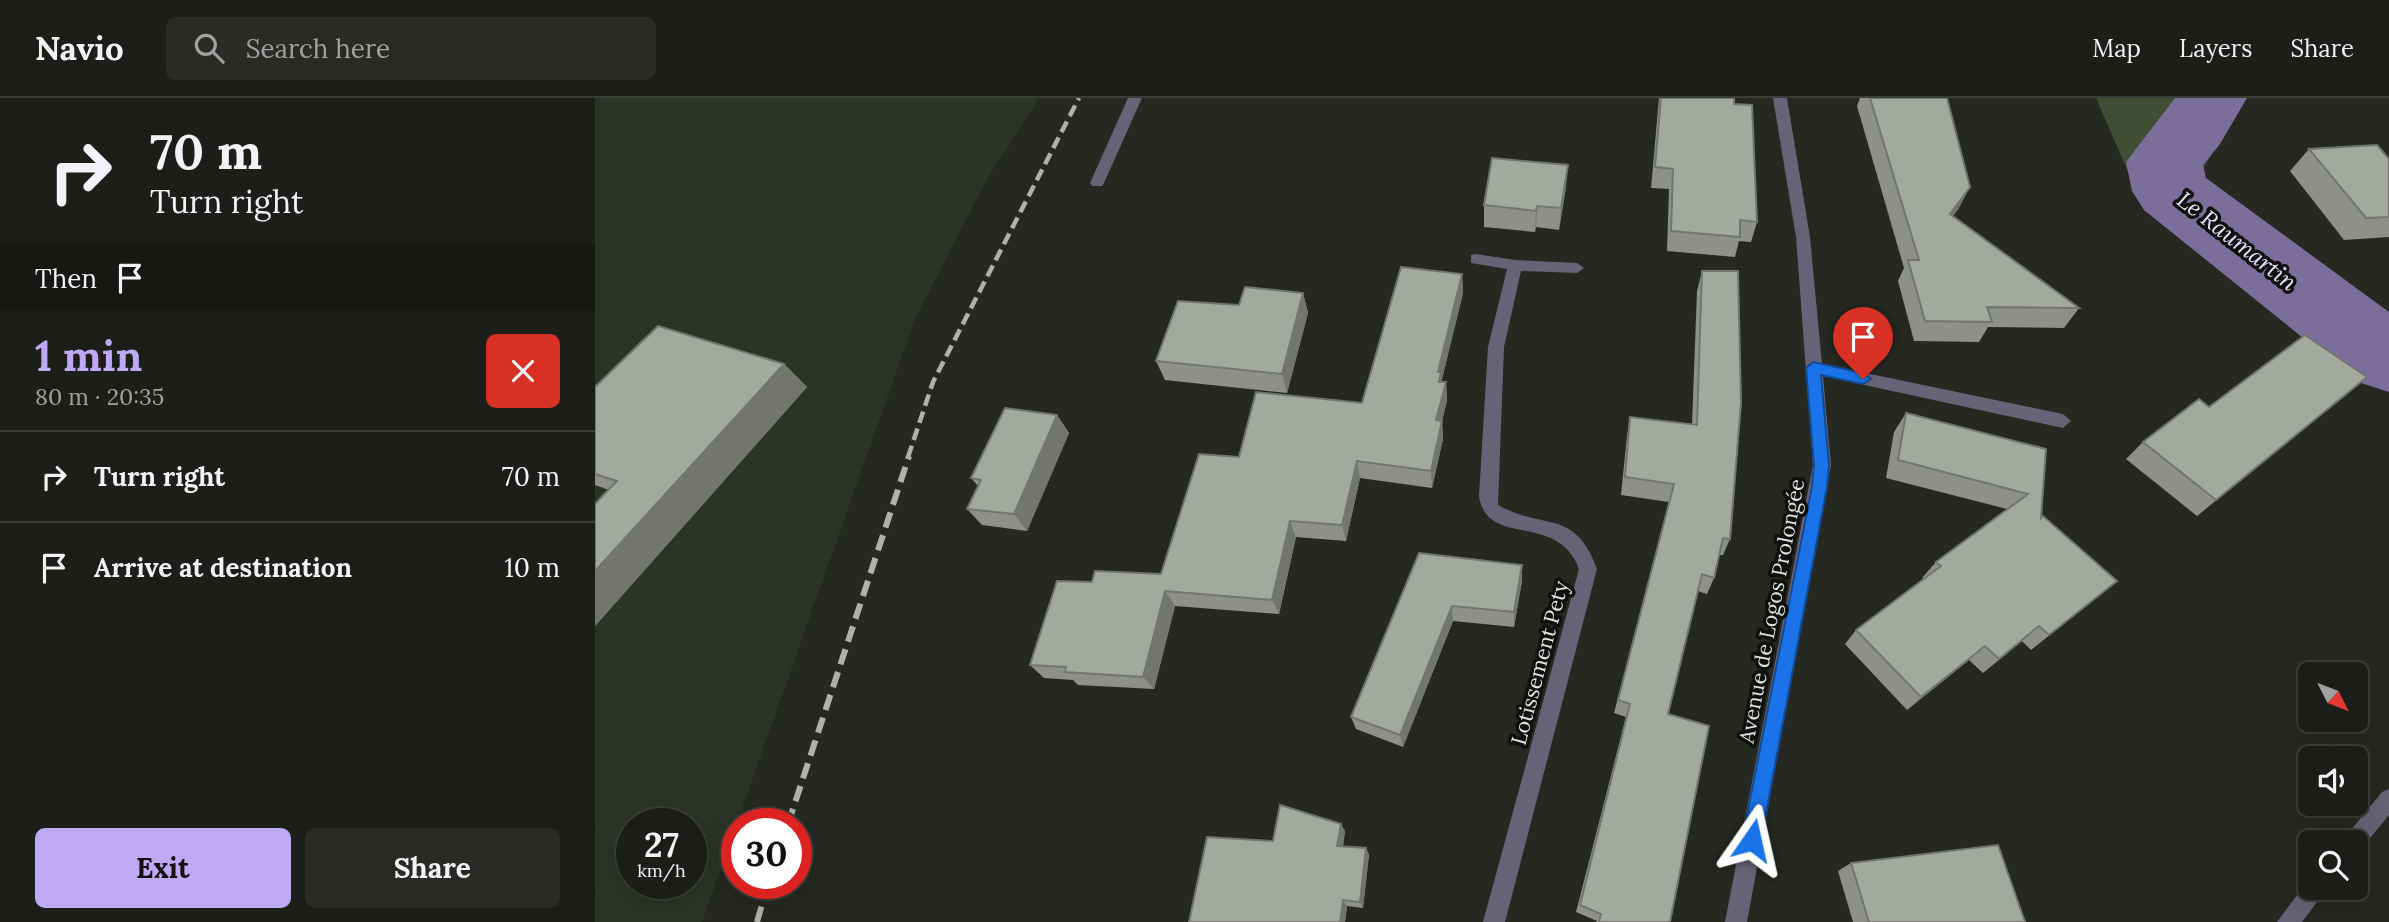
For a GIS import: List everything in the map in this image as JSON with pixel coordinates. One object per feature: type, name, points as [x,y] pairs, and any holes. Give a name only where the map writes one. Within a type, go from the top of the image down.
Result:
[{"type":"street","points":[[1097,183],[1135,98]]},
{"type":"street","name":"Avenue de Logos Prolongée","points":[[1736,922],[1822,465],[1803,237],[1780,98]]},
{"type":"street","points":[[1476,259],[1577,268]]},
{"type":"street","name":"Lotissement Pety","points":[[1494,922],[1588,569],[1584,548],[1568,534],[1504,519],[1490,509],[1488,496],[1496,347],[1515,264]]},
{"type":"street","points":[[1813,368],[2063,421]]},
{"type":"street","points":[[2364,830],[2389,799]]},
{"type":"street","points":[[2288,922],[2306,900]]},
{"type":"shaded area","points":[[595,98],[1039,98],[988,177],[915,319],[742,808],[721,808],[721,868],[702,922],[595,922]]},
{"type":"green space","points":[[2096,98],[2246,98],[2192,187],[2136,190]]},
{"type":"building","points":[[1661,98],[1734,98],[1734,104],[1752,105],[1757,222],[1740,220],[1740,237],[1671,231],[1673,169],[1655,167]]},
{"type":"building","points":[[1870,98],[1947,98],[1970,187],[1950,214],[2079,308],[1987,307],[1992,322],[1925,321],[1908,260],[1919,260]]},
{"type":"building","points":[[2377,145],[2389,159],[2389,217],[2366,218],[2309,149]]},
{"type":"building","points":[[1492,158],[1568,165],[1561,208],[1537,206],[1536,211],[1484,205]]},
{"type":"building","points":[[1401,267],[1462,274],[1438,372],[1441,372],[1439,382],[1446,382],[1436,420],[1442,421],[1431,471],[1357,461],[1342,525],[1290,521],[1272,600],[1165,591],[1143,677],[1065,672],[1066,667],[1030,665],[1057,581],[1092,582],[1095,571],[1161,574],[1199,454],[1239,457],[1256,392],[1362,403]]},
{"type":"building","points":[[1702,271],[1738,271],[1741,403],[1730,539],[1723,538],[1714,578],[1702,574],[1668,714],[1709,726],[1670,922],[1599,922],[1601,914],[1580,905],[1630,704],[1618,700],[1674,484],[1625,477],[1630,417],[1697,425]]},
{"type":"building","points":[[1245,287],[1303,293],[1282,374],[1156,361],[1178,301],[1239,305]]},
{"type":"building","points":[[658,326],[784,364],[595,571],[595,504],[617,481],[595,474],[595,387]]},
{"type":"building","points":[[2305,335],[2367,377],[2216,500],[2143,442],[2199,399],[2209,407]]},
{"type":"building","points":[[1005,408],[1057,415],[1014,514],[967,509],[981,480],[971,478]]},
{"type":"building","points":[[1906,413],[2046,449],[2041,518],[2043,516],[2117,581],[2049,635],[2039,626],[1999,659],[1985,646],[1921,697],[1856,630],[1941,566],[1936,562],[2028,494],[1898,460]]},
{"type":"building","points":[[1419,553],[1522,565],[1514,612],[1452,606],[1400,735],[1351,717]]},
{"type":"building","points":[[1280,805],[1341,824],[1337,846],[1366,848],[1360,902],[1343,900],[1340,922],[1189,922],[1207,837],[1273,841]]},
{"type":"building","points":[[1998,845],[2025,922],[1869,922],[1851,863]]},
{"type":"waterway","name":"Le Raumartin","points":[[2211,98],[2194,127],[2164,162],[2171,191],[2389,358]]},
{"type":"railway","points":[[908,457],[933,382],[1079,98]]},
{"type":"railway","points":[[793,808],[909,456]]},
{"type":"railway","points":[[757,922],[764,899]]},
{"type":"route","points":[[1752,840],[1822,465],[1813,368],[1863,379]]}]
